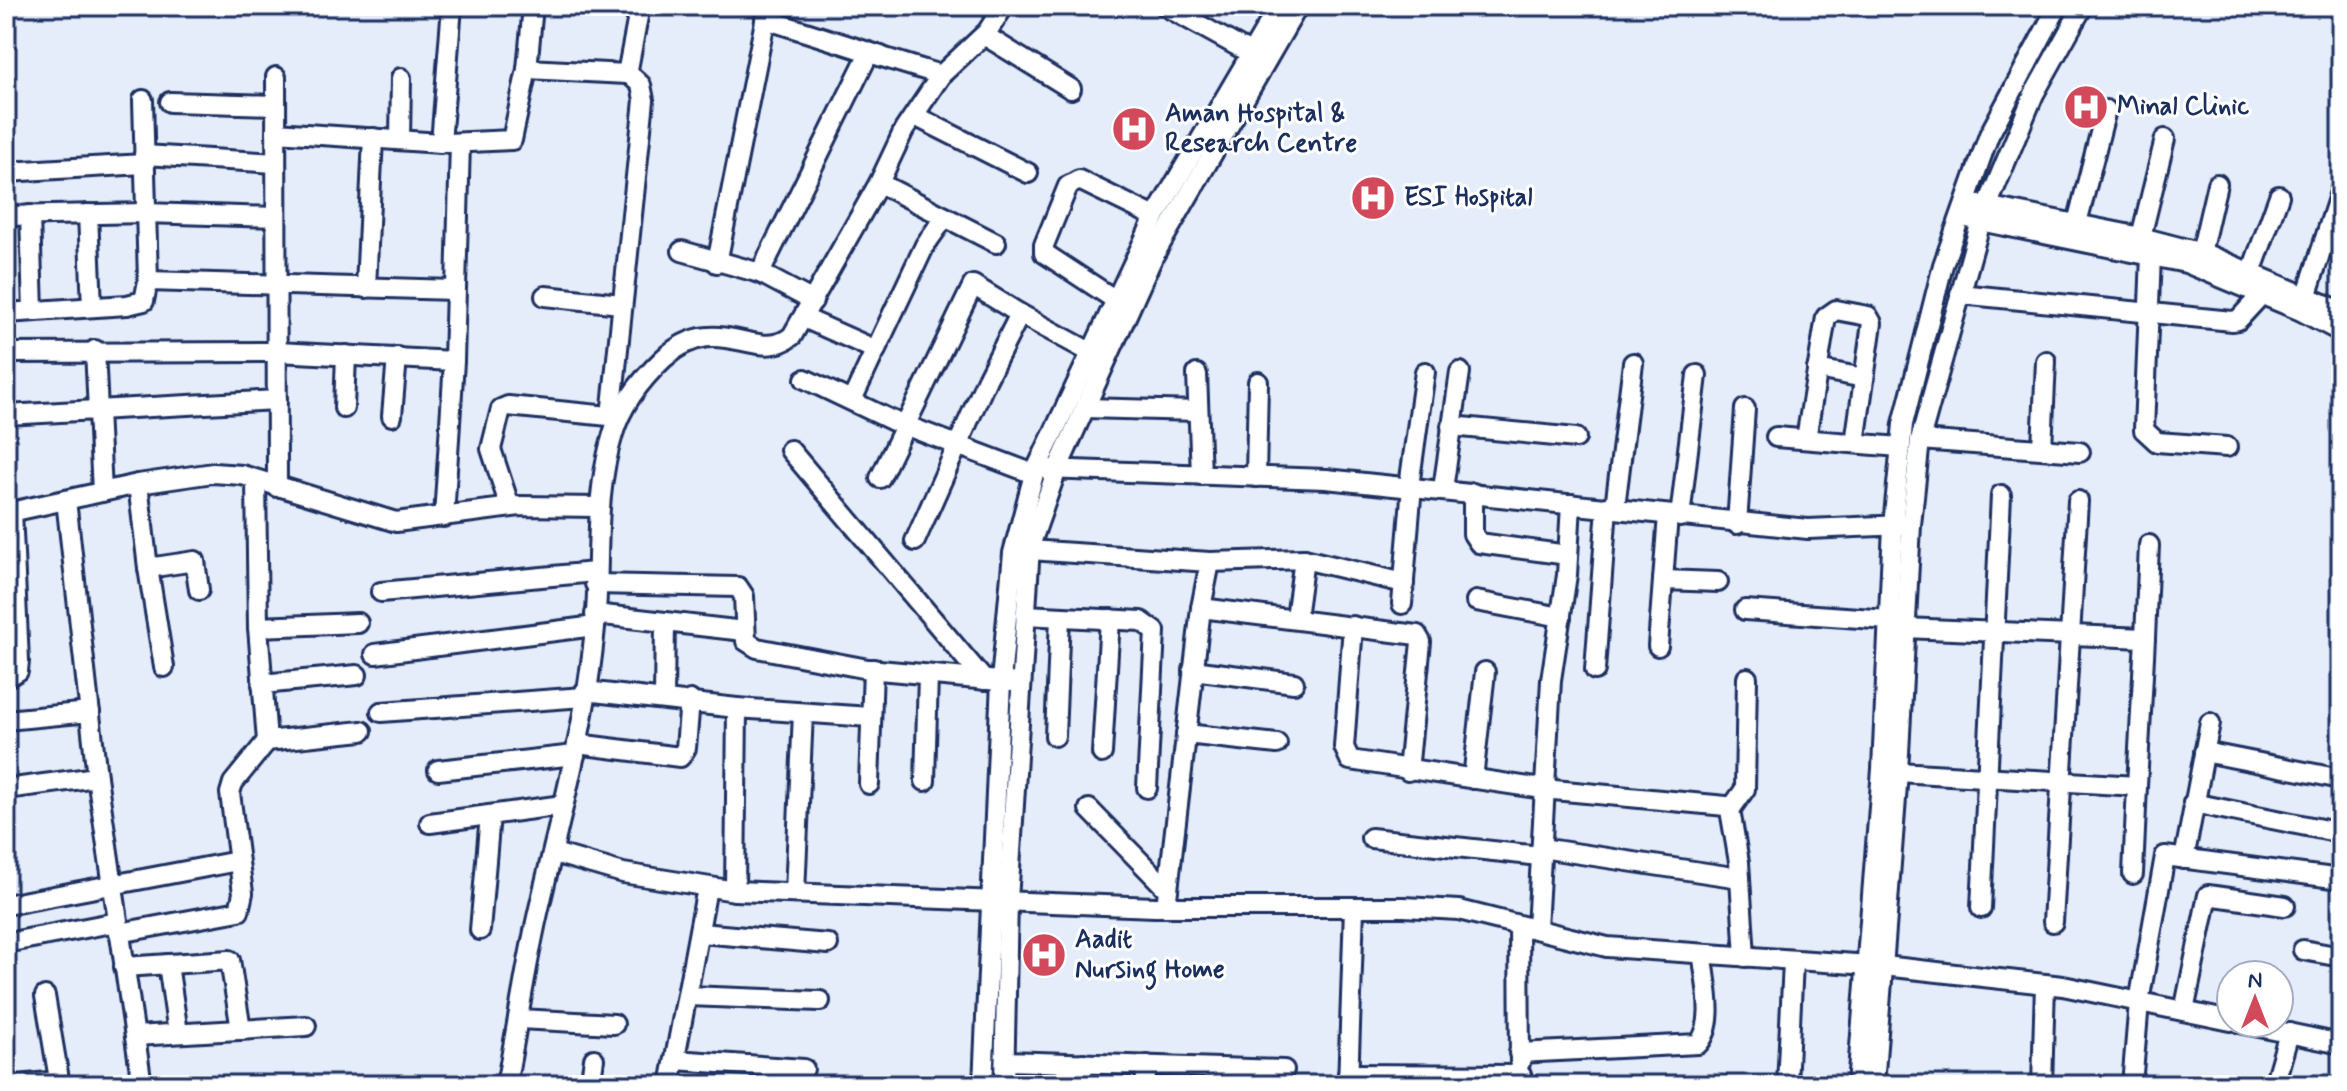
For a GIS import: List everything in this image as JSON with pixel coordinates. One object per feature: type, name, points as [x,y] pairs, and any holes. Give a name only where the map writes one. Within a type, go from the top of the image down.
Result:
[{"type":"street","points":[[444,517],[454,361],[450,143],[452,6]]},
{"type":"street","points":[[276,132],[450,143],[512,140],[527,69],[533,6]]},
{"type":"street","points":[[628,73],[640,6]]},
{"type":"street","points":[[615,416],[664,359],[699,336],[776,345],[792,336],[879,183],[904,130],[941,75],[984,35],[1004,6]]},
{"type":"street","points":[[1004,1085],[993,680],[1013,553],[1035,470],[1114,299],[1155,217],[1279,6]]},
{"type":"street","points":[[983,1085],[1021,683],[1029,550],[1056,472],[1153,257],[1298,6]]},
{"type":"street","points":[[1857,1085],[1864,965],[1896,624],[1902,525],[1900,447],[1943,265],[1963,208],[1994,125],[2058,6]]},
{"type":"street","points":[[1902,525],[1920,440],[1984,214],[2034,94],[2083,6]]},
{"type":"street","points":[[1176,9],[1250,53]]},
{"type":"street","points":[[717,263],[767,12],[941,75]]},
{"type":"street","points":[[984,35],[1071,89]]},
{"type":"street","points":[[760,273],[869,53],[941,75]]},
{"type":"street","points":[[506,1085],[540,901],[554,853],[576,750],[595,620],[598,507],[615,416],[621,304],[644,100],[641,85],[628,73],[527,69]]},
{"type":"street","points":[[276,77],[277,487]]},
{"type":"street","points":[[400,140],[401,78]]},
{"type":"street","points":[[6,313],[144,301],[148,281],[143,100]]},
{"type":"street","points":[[170,102],[276,105]]},
{"type":"street","points":[[2077,223],[2106,110]]},
{"type":"street","points":[[915,116],[1028,173]]},
{"type":"street","points":[[366,288],[373,138]]},
{"type":"street","points":[[2141,237],[2165,139]]},
{"type":"street","points":[[6,172],[144,160],[276,163]]},
{"type":"street","points":[[1114,299],[1044,253],[1044,245],[1068,186],[1079,180],[1155,217]]},
{"type":"street","points":[[879,183],[996,243]]},
{"type":"street","points":[[2201,253],[2217,184]]},
{"type":"street","points":[[2307,294],[2341,189]]},
{"type":"street","points":[[2252,270],[2279,196]]},
{"type":"street","points":[[1963,208],[2196,266],[2341,332]]},
{"type":"street","points":[[6,216],[145,213],[276,217]]},
{"type":"street","points":[[88,214],[92,307]]},
{"type":"street","points":[[1984,214],[2077,223],[2201,253],[2252,270],[2341,311]]},
{"type":"street","points":[[30,215],[33,311]]},
{"type":"street","points":[[852,400],[925,245],[945,217]]},
{"type":"street","points":[[682,251],[760,273],[808,310],[876,350]]},
{"type":"street","points":[[2151,255],[2147,315],[2147,436],[2157,442],[2227,447]]},
{"type":"street","points":[[148,281],[454,290]]},
{"type":"street","points":[[880,478],[973,285],[1090,352]]},
{"type":"street","points":[[1960,294],[2147,315],[2236,321],[2262,294]]},
{"type":"street","points":[[545,296],[621,304]]},
{"type":"street","points":[[1806,439],[1830,312],[1862,314],[1872,323],[1855,443]]},
{"type":"street","points":[[915,541],[1020,314]]},
{"type":"street","points":[[6,353],[95,350],[277,352],[454,361]]},
{"type":"street","points":[[95,350],[102,492]]},
{"type":"street","points":[[344,408],[346,355]]},
{"type":"street","points":[[392,416],[397,357]]},
{"type":"street","points":[[2042,448],[2046,361]]},
{"type":"street","points":[[1595,670],[1611,507],[1633,363]]},
{"type":"street","points":[[1817,369],[1864,378]]},
{"type":"street","points":[[1402,604],[1410,486],[1425,372]]},
{"type":"street","points":[[1443,489],[1460,372]]},
{"type":"street","points":[[1197,374],[1201,475]]},
{"type":"street","points":[[1658,646],[1663,580],[1697,375]]},
{"type":"street","points":[[805,379],[904,426],[957,447],[1035,470],[1256,477],[1410,486],[1737,524],[1808,529],[1902,525]]},
{"type":"street","points":[[1256,477],[1258,382]]},
{"type":"street","points":[[6,415],[277,400]]},
{"type":"street","points":[[510,507],[491,449],[501,409],[508,406],[615,416]]},
{"type":"street","points":[[1085,408],[1198,411]]},
{"type":"street","points":[[1737,524],[1745,409]]},
{"type":"street","points":[[1451,426],[1576,438]]},
{"type":"street","points":[[1776,437],[1900,447]]},
{"type":"street","points":[[1920,440],[2080,452]]},
{"type":"street","points":[[790,450],[993,680]]},
{"type":"street","points":[[6,678],[18,671],[19,661],[9,512],[138,484],[213,473],[242,475],[388,521],[444,517],[510,507],[598,507]]},
{"type":"street","points":[[6,943],[239,911],[243,893],[230,793],[233,783],[267,741],[258,627],[256,480]]},
{"type":"street","points":[[138,484],[164,667]]},
{"type":"street","points":[[1473,493],[1473,534],[1479,543],[1568,555]]},
{"type":"street","points":[[1981,908],[2001,495]]},
{"type":"street","points":[[66,500],[97,777],[142,1085]]},
{"type":"street","points":[[2053,922],[2078,501]]},
{"type":"street","points":[[1354,908],[1348,1079],[1522,1080],[1519,1053],[1528,927],[1540,852],[1551,680],[1561,617],[1571,504]]},
{"type":"street","points":[[2133,874],[2149,545]]},
{"type":"street","points":[[1029,550],[1210,562],[1304,559],[1404,583]]},
{"type":"street","points":[[1296,618],[1304,559]]},
{"type":"street","points":[[148,568],[195,561],[199,590]]},
{"type":"street","points":[[1166,907],[1193,670],[1210,562]]},
{"type":"street","points":[[381,592],[595,578],[738,587],[744,596],[746,641],[757,648],[873,669],[1021,683]]},
{"type":"street","points":[[1663,580],[1718,582]]},
{"type":"street","points":[[1476,601],[1561,617]]},
{"type":"street","points":[[1201,608],[1296,618],[1420,638],[1408,771]]},
{"type":"street","points":[[1745,610],[1994,631],[2145,638]]},
{"type":"street","points":[[1025,615],[1141,621],[1155,631],[1147,788]]},
{"type":"street","points":[[1055,736],[1060,617]]},
{"type":"street","points":[[1102,753],[1110,619]]},
{"type":"street","points":[[375,654],[595,620],[665,622],[744,631]]},
{"type":"street","points":[[664,698],[665,622]]},
{"type":"street","points":[[258,627],[358,623]]},
{"type":"street","points":[[1874,1085],[1898,772],[1896,624]]},
{"type":"street","points":[[1353,626],[1345,754],[1360,764],[1543,789],[1726,806],[1730,810],[1740,878],[1745,957]]},
{"type":"street","points":[[869,784],[873,669]]},
{"type":"street","points":[[1193,670],[1294,683]]},
{"type":"street","points":[[1473,779],[1485,672]]},
{"type":"street","points":[[262,684],[357,675]]},
{"type":"street","points":[[925,781],[928,675]]},
{"type":"street","points":[[1730,810],[1745,789],[1747,678]]},
{"type":"street","points":[[381,712],[584,694],[690,700],[737,708],[870,717]]},
{"type":"street","points":[[438,770],[576,750],[680,757],[686,748],[690,700]]},
{"type":"street","points":[[735,891],[737,708]]},
{"type":"street","points":[[6,720],[90,712]]},
{"type":"street","points":[[795,893],[803,713]]},
{"type":"street","points":[[2184,859],[2210,723]]},
{"type":"street","points":[[267,741],[362,731]]},
{"type":"street","points":[[1186,734],[1277,744]]},
{"type":"street","points":[[2204,752],[2341,779]]},
{"type":"street","points":[[1898,772],[2137,786]]},
{"type":"street","points":[[6,789],[97,777]]},
{"type":"street","points":[[2193,803],[2341,833]]},
{"type":"street","points":[[430,823],[563,805]]},
{"type":"street","points":[[1089,809],[1168,887]]},
{"type":"street","points":[[480,930],[490,815]]},
{"type":"street","points":[[1371,838],[1540,852],[1740,878]]},
{"type":"street","points":[[554,853],[623,873],[735,891],[1166,907],[1459,910],[1607,947],[1703,957],[1884,966],[2045,984],[2215,1018]]},
{"type":"street","points":[[2132,1085],[2139,1002],[2165,856],[2341,879]]},
{"type":"street","points":[[6,905],[238,861]]},
{"type":"street","points":[[670,1085],[707,888]]},
{"type":"street","points":[[2184,1011],[2208,895],[2285,906]]},
{"type":"street","points":[[700,933],[828,944]]},
{"type":"street","points":[[2303,950],[2341,957]]},
{"type":"street","points":[[1519,1053],[1698,1044],[1704,1037],[1708,1023],[1703,957]]},
{"type":"street","points":[[124,967],[230,960],[241,1030]]},
{"type":"street","points":[[1787,1085],[1793,962]]},
{"type":"street","points":[[168,964],[178,1033]]},
{"type":"street","points":[[2042,1085],[2045,984]]},
{"type":"street","points":[[17,1085],[60,1083],[45,996]]},
{"type":"street","points":[[688,996],[820,1001]]},
{"type":"street","points":[[519,1019],[614,1024]]},
{"type":"street","points":[[135,1036],[306,1026]]},
{"type":"street","points":[[2295,1034],[2341,1044]]},
{"type":"street","points":[[2274,1085],[2287,1039]]},
{"type":"street","points":[[590,1085],[594,1059]]},
{"type":"street","points":[[675,1060],[804,1069]]},
{"type":"street","points":[[1005,1061],[1284,1070]]},
{"type":"street","points":[[1082,1085],[1083,1063]]},
{"type":"street","points":[[1145,1085],[1147,1065]]},
{"type":"place","name":"Minal Clinic","points":[[2086,107]]},
{"type":"place","name":"Aman Hospital & Research Centre","points":[[1134,129]]},
{"type":"place","name":"ESI Hospital","points":[[1373,198]]},
{"type":"place","name":"Aadit Nursing Home","points":[[1044,955]]}]
